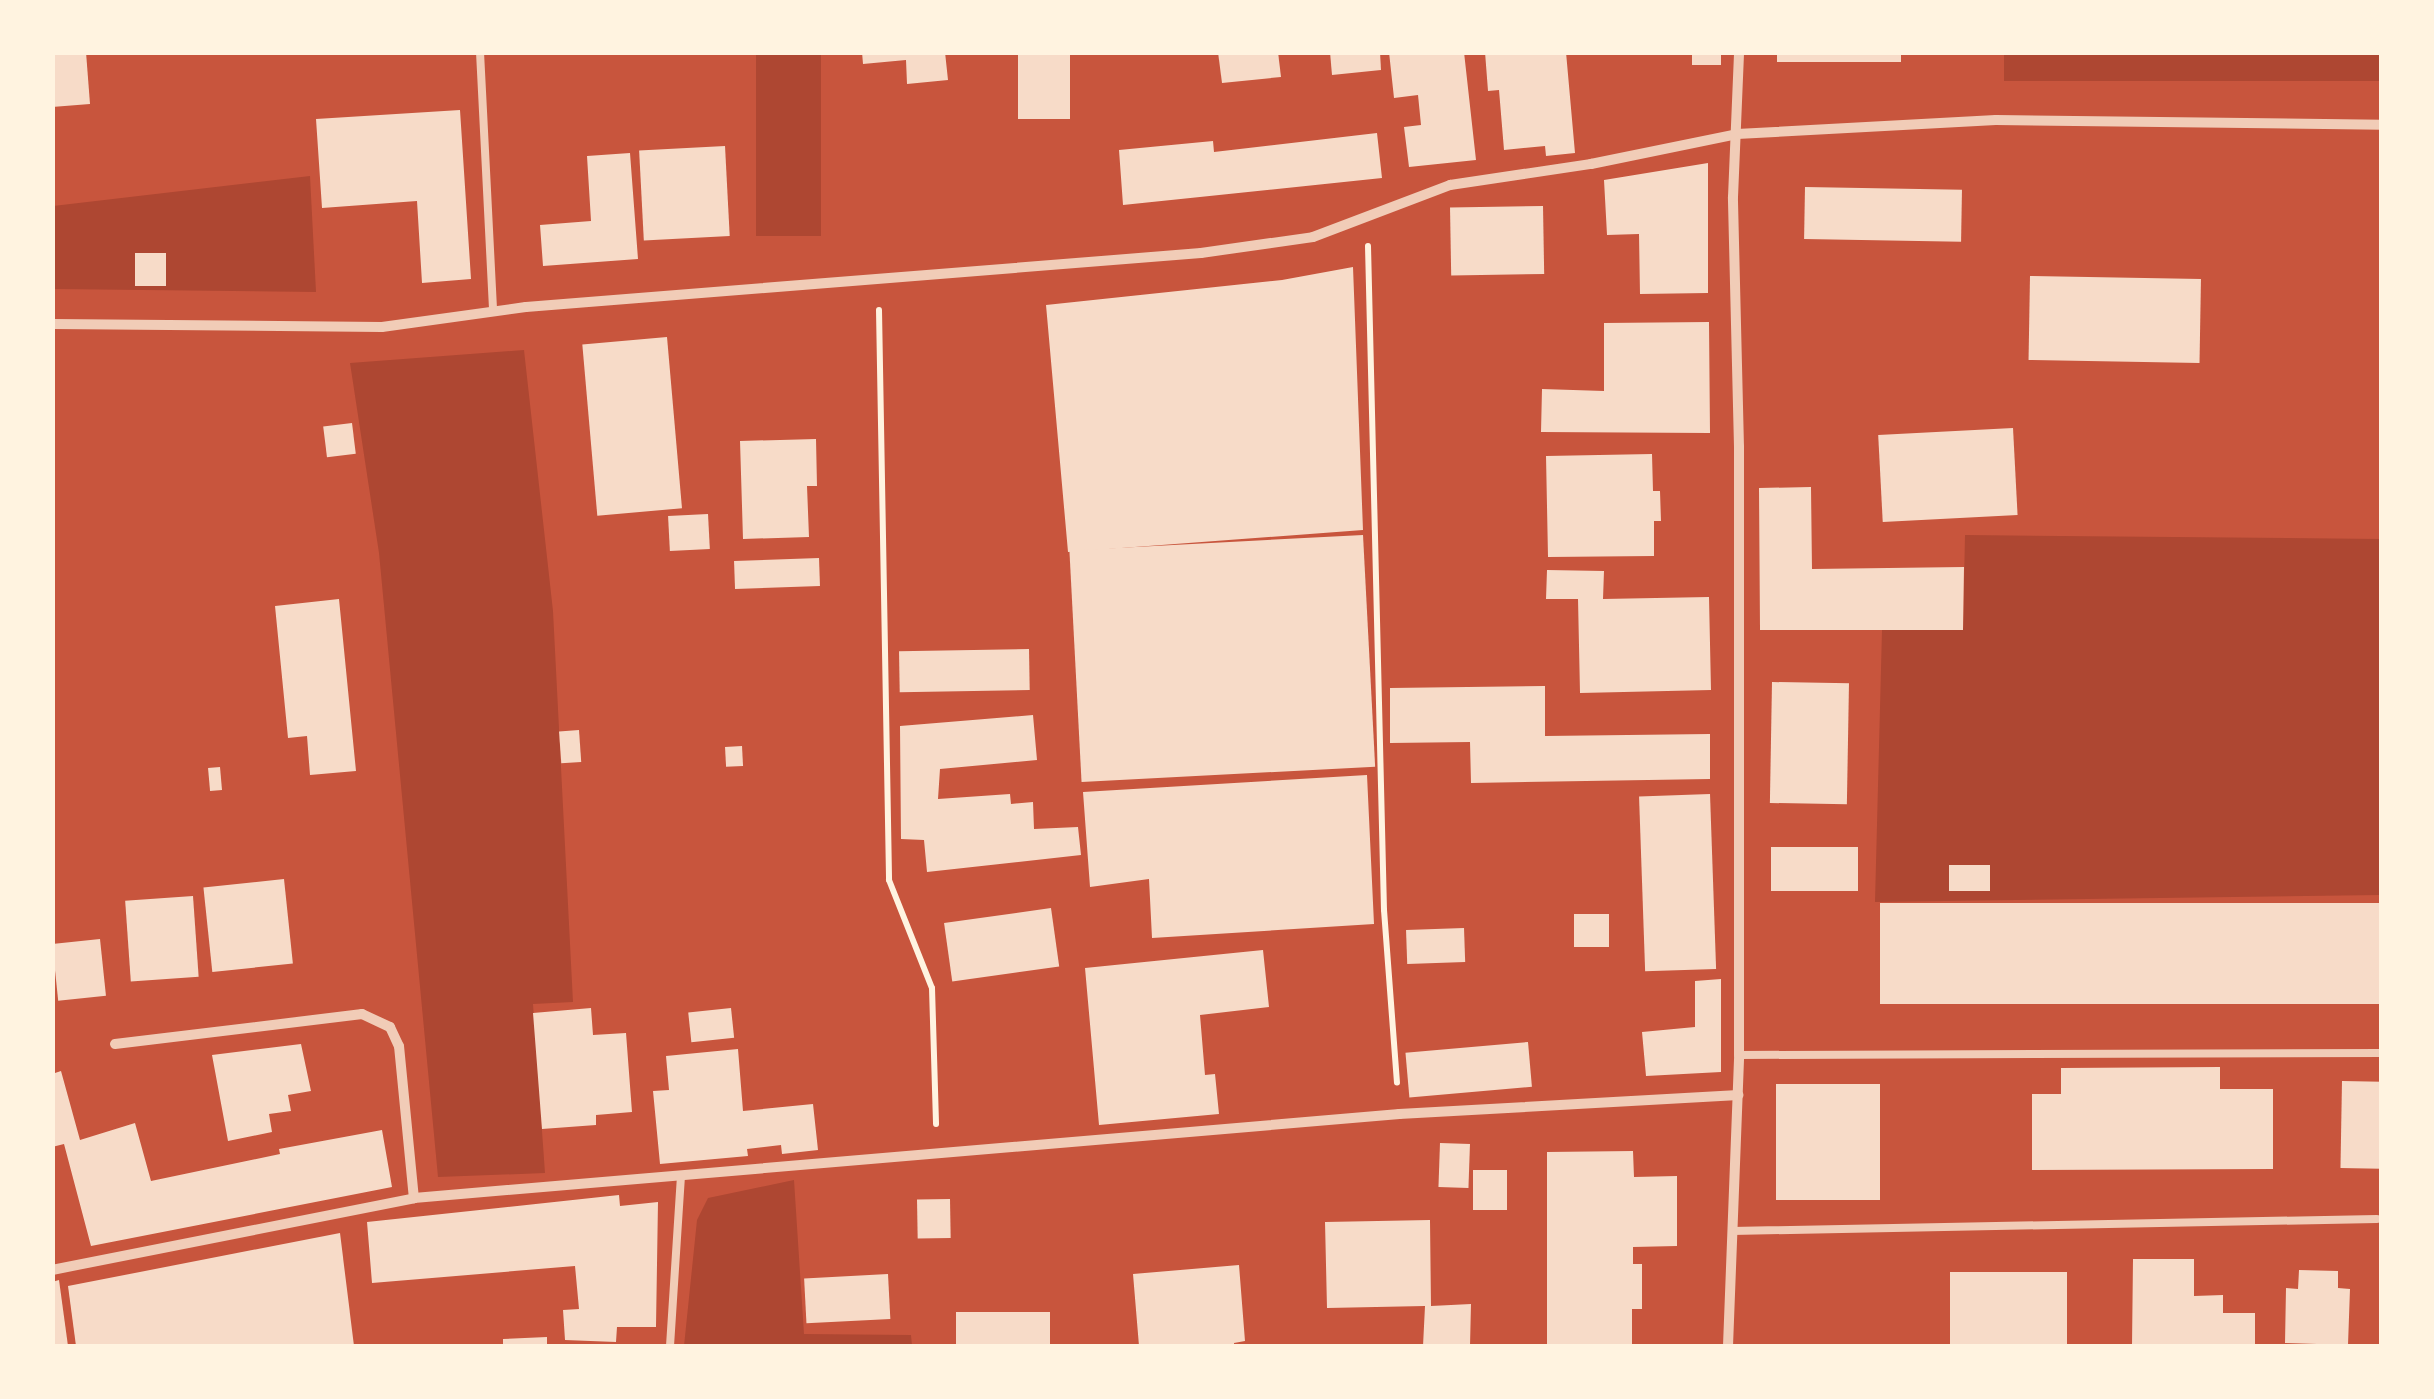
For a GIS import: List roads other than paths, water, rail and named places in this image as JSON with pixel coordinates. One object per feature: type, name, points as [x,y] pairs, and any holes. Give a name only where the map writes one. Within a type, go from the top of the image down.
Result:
[{"type":"street","points":[[1728,1346],[1739,1055],[1739,446],[1733,196],[1738,52]]},
{"type":"street","points":[[52,324],[382,327],[494,312],[1201,253],[1312,237],[1450,186],[1592,164],[1737,134],[1996,120],[2382,124]]},
{"type":"street","points":[[115,1044],[362,1014],[390,1027],[399,1046],[414,1198]]},
{"type":"street","points":[[52,1270],[414,1198],[1399,1114],[1738,1095]]},
{"type":"lane","points":[[480,52],[494,312]]},
{"type":"lane","points":[[1739,1055],[2382,1052]]},
{"type":"lane","points":[[670,1346],[681,1176]]},
{"type":"lane","points":[[1732,1231],[2377,1220]]}]
